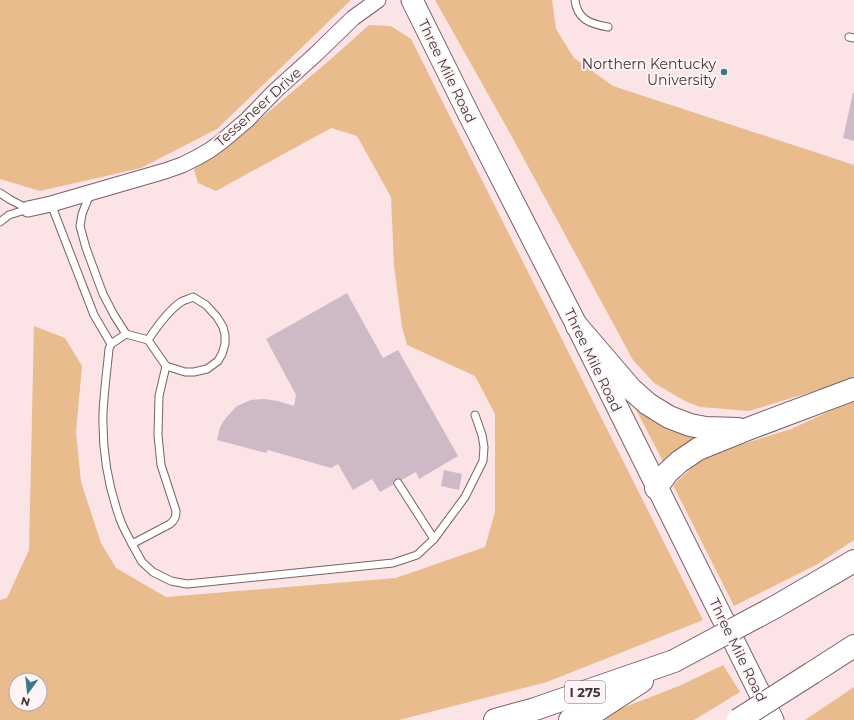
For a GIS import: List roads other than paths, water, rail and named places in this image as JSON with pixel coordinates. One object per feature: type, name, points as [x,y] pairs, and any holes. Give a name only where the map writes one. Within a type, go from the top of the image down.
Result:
[{"type":"highway","points":[[577,326],[631,389],[654,408],[669,417],[690,425],[706,428],[745,430]]},
{"type":"highway","points":[[656,488],[667,473],[679,462],[698,449],[854,389]]},
{"type":"highway","name":"I 275","points":[[495,720],[535,709],[674,661],[775,607],[854,561]]},
{"type":"highway","points":[[738,720],[854,646]]},
{"type":"highway","points":[[570,720],[596,711],[674,661]]},
{"type":"main road","name":"Three Mile Road","points":[[412,0],[577,326],[772,720]]},
{"type":"street","name":"Tesseneer Drive","points":[[28,209],[51,204],[165,171],[182,165],[210,150],[238,128],[353,18],[378,0]]},
{"type":"lane","points":[[575,0],[579,15],[597,25],[608,27]]},
{"type":"lane","points":[[0,193],[28,209]]},
{"type":"lane","points":[[90,193],[82,214],[80,226],[86,248],[103,294],[126,334],[148,340],[166,366],[186,372],[207,369],[218,360],[222,354],[225,344],[223,327],[217,317],[206,305],[193,297],[181,302],[170,312],[159,324],[148,340]]},
{"type":"lane","points":[[51,204],[94,315],[111,344]]},
{"type":"lane","points":[[0,222],[9,215],[28,209]]},
{"type":"lane","points":[[126,334],[111,344],[109,349],[103,414],[104,446],[109,476],[120,520],[142,562],[153,572],[171,581],[187,584],[393,563],[416,555],[434,539],[465,497],[483,461],[484,447],[476,414]]},
{"type":"lane","points":[[132,544],[170,524],[174,521],[176,516],[176,511],[161,465],[158,435],[159,396],[166,366]]},
{"type":"lane","points":[[398,483],[434,539]]},
{"type":"place","name":"Northern Kentucky University","points":[[724,72]]}]
